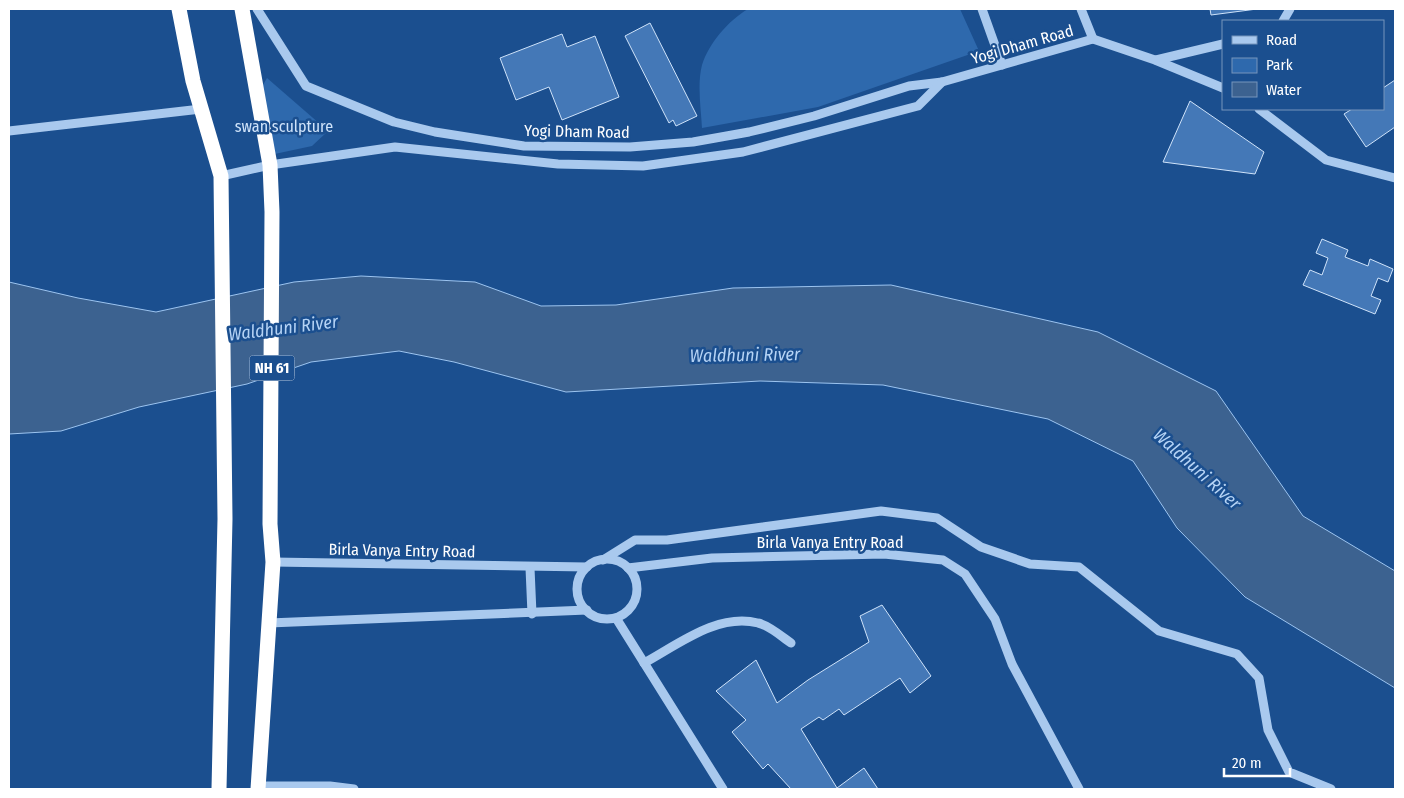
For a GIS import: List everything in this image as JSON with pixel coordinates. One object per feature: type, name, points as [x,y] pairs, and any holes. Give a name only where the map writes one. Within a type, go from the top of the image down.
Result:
[{"type":"highway","points":[[179,9],[193,81],[221,176],[225,518],[219,789]]},
{"type":"highway","name":"NH 61","points":[[242,9],[270,165],[272,212],[270,524],[273,562],[258,788]]},
{"type":"street","name":"Yogi Dham Road","points":[[257,9],[306,86],[394,122],[435,132],[524,146],[630,147],[693,142],[814,116],[910,86],[942,82],[1093,40],[1156,60],[1222,88]]},
{"type":"street","points":[[982,9],[1002,65]]},
{"type":"street","points":[[1081,9],[1093,40]]},
{"type":"street","points":[[1284,20],[1290,9]]},
{"type":"street","points":[[1156,60],[1222,44]]},
{"type":"street","name":"Yogi Dham Road","points":[[221,176],[270,165],[395,147],[558,164],[643,166],[744,152],[918,106],[942,82]]},
{"type":"street","points":[[9,131],[201,109]]},
{"type":"street","points":[[1259,110],[1326,160],[1395,178]]},
{"type":"street","points":[[603,560],[612,559],[628,568],[636,581],[636,596],[632,606],[616,618],[606,619],[596,616],[587,610],[581,602],[578,583],[587,567],[603,560],[634,540],[667,540],[881,511],[937,518],[981,547],[1030,564],[1079,567],[1159,631],[1237,654],[1259,678],[1268,730],[1289,772],[1331,789]]},
{"type":"street","name":"Birla Vanya Entry Road","points":[[628,568],[712,558],[884,554],[942,560],[965,574],[994,619],[1012,664],[1079,789]]},
{"type":"street","name":"Birla Vanya Entry Road","points":[[273,562],[530,568],[587,567]]},
{"type":"street","points":[[530,568],[532,614]]},
{"type":"street","points":[[270,623],[532,614],[587,610]]},
{"type":"street","points":[[616,618],[723,789]]},
{"type":"street","points":[[644,663],[710,627],[729,621],[760,623],[792,643]]},
{"type":"street","points":[[258,788],[330,786],[354,789]]},
{"type":"green space","points":[[748,9],[960,9],[979,51],[818,107],[702,128],[700,80],[705,57],[720,33]]},
{"type":"green space","name":"swan sculpture","points":[[267,78],[328,131],[312,146],[270,155],[259,146],[260,90]]},
{"type":"water","name":"Waldhuni River","points":[[361,276],[475,282],[541,306],[616,305],[733,288],[891,285],[1098,332],[1216,391],[1303,516],[1395,571],[1395,688],[1245,597],[1177,528],[1133,461],[1048,419],[883,385],[760,381],[566,392],[454,362],[399,351],[311,362],[247,384],[139,407],[61,431],[9,434],[9,282],[78,298],[156,312],[294,282]]},
{"type":"building","points":[[1210,9],[1257,9],[1211,15]]},
{"type":"building","points":[[650,23],[697,116],[676,126],[673,120],[669,123],[625,36]]},
{"type":"building","points":[[562,34],[567,47],[595,36],[619,97],[562,120],[549,87],[516,100],[500,58]]},
{"type":"building","points":[[1395,80],[1395,127],[1366,147],[1344,114],[1350,110],[1384,110],[1384,87]]},
{"type":"building","points":[[1190,101],[1264,152],[1255,174],[1163,162]]},
{"type":"building","points":[[1322,239],[1348,250],[1345,257],[1368,266],[1370,259],[1393,269],[1388,282],[1378,278],[1371,296],[1381,300],[1375,314],[1303,285],[1310,270],[1322,275],[1328,258],[1316,253]]},
{"type":"building","points":[[882,605],[931,676],[910,693],[900,678],[844,715],[839,709],[823,720],[819,717],[801,729],[837,788],[864,768],[878,789],[791,789],[768,764],[763,769],[732,732],[746,720],[716,691],[756,660],[777,703],[808,680],[869,642],[860,616]]}]
